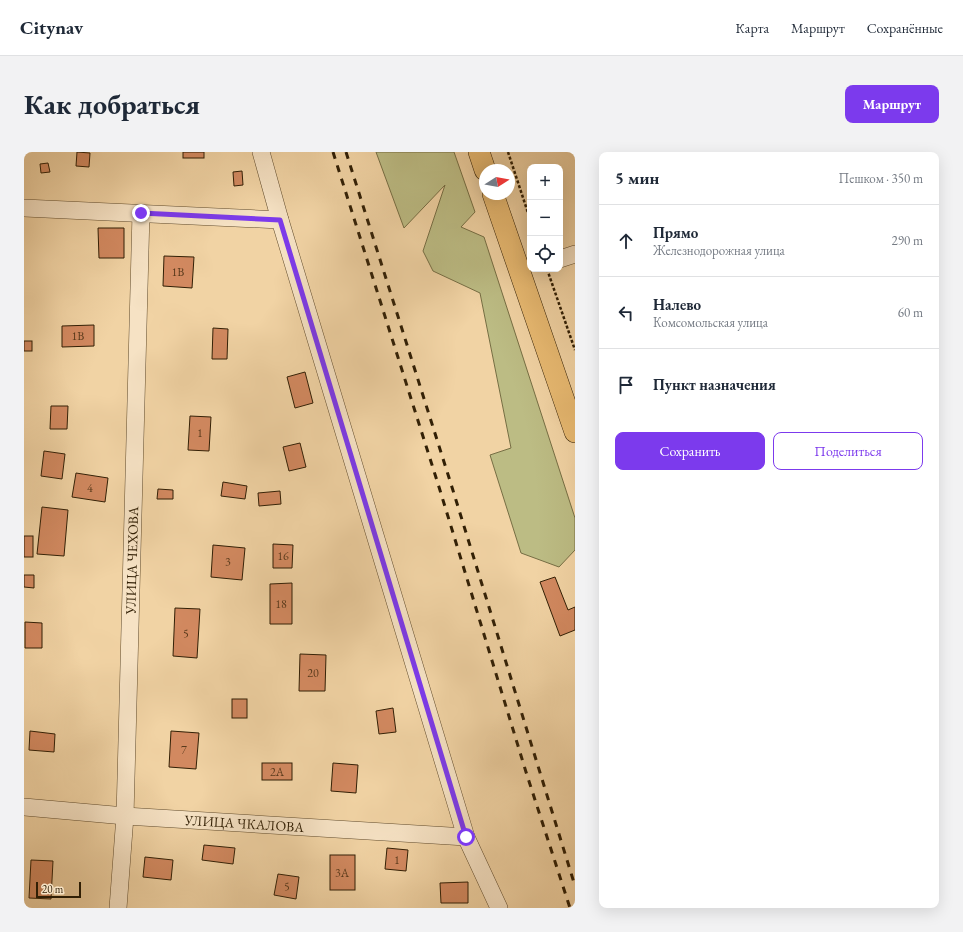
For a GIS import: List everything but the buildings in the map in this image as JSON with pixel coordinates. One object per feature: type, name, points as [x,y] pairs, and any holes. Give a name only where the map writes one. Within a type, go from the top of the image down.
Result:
[{"type":"main road","points":[[479,152],[483,164]]},
{"type":"main road","points":[[496,200],[525,270],[575,432]]},
{"type":"street","points":[[262,152],[280,220],[466,837],[499,908]]},
{"type":"street","points":[[24,208],[280,220]]},
{"type":"street","name":"УЛИЦА ЧЕХОВА","points":[[118,908],[125,816],[141,213]]},
{"type":"street","points":[[563,258],[575,254]]},
{"type":"street","name":"УЛИЦА ЧКАЛОВА","points":[[24,807],[125,816],[466,837]]},
{"type":"path","points":[[508,152],[527,210]]},
{"type":"path","points":[[548,272],[575,350]]},
{"type":"green space","points":[[376,152],[454,152],[475,212],[461,227],[484,237],[575,518],[575,550],[559,567],[521,553],[490,455],[511,448],[480,293],[433,271],[423,251],[445,185],[404,228]]},
{"type":"railway","points":[[333,152],[439,487],[526,772],[570,908]]},
{"type":"railway","points":[[346,152],[451,484],[575,886]]},
{"type":"route","points":[[141,213],[280,220],[466,837]]}]
